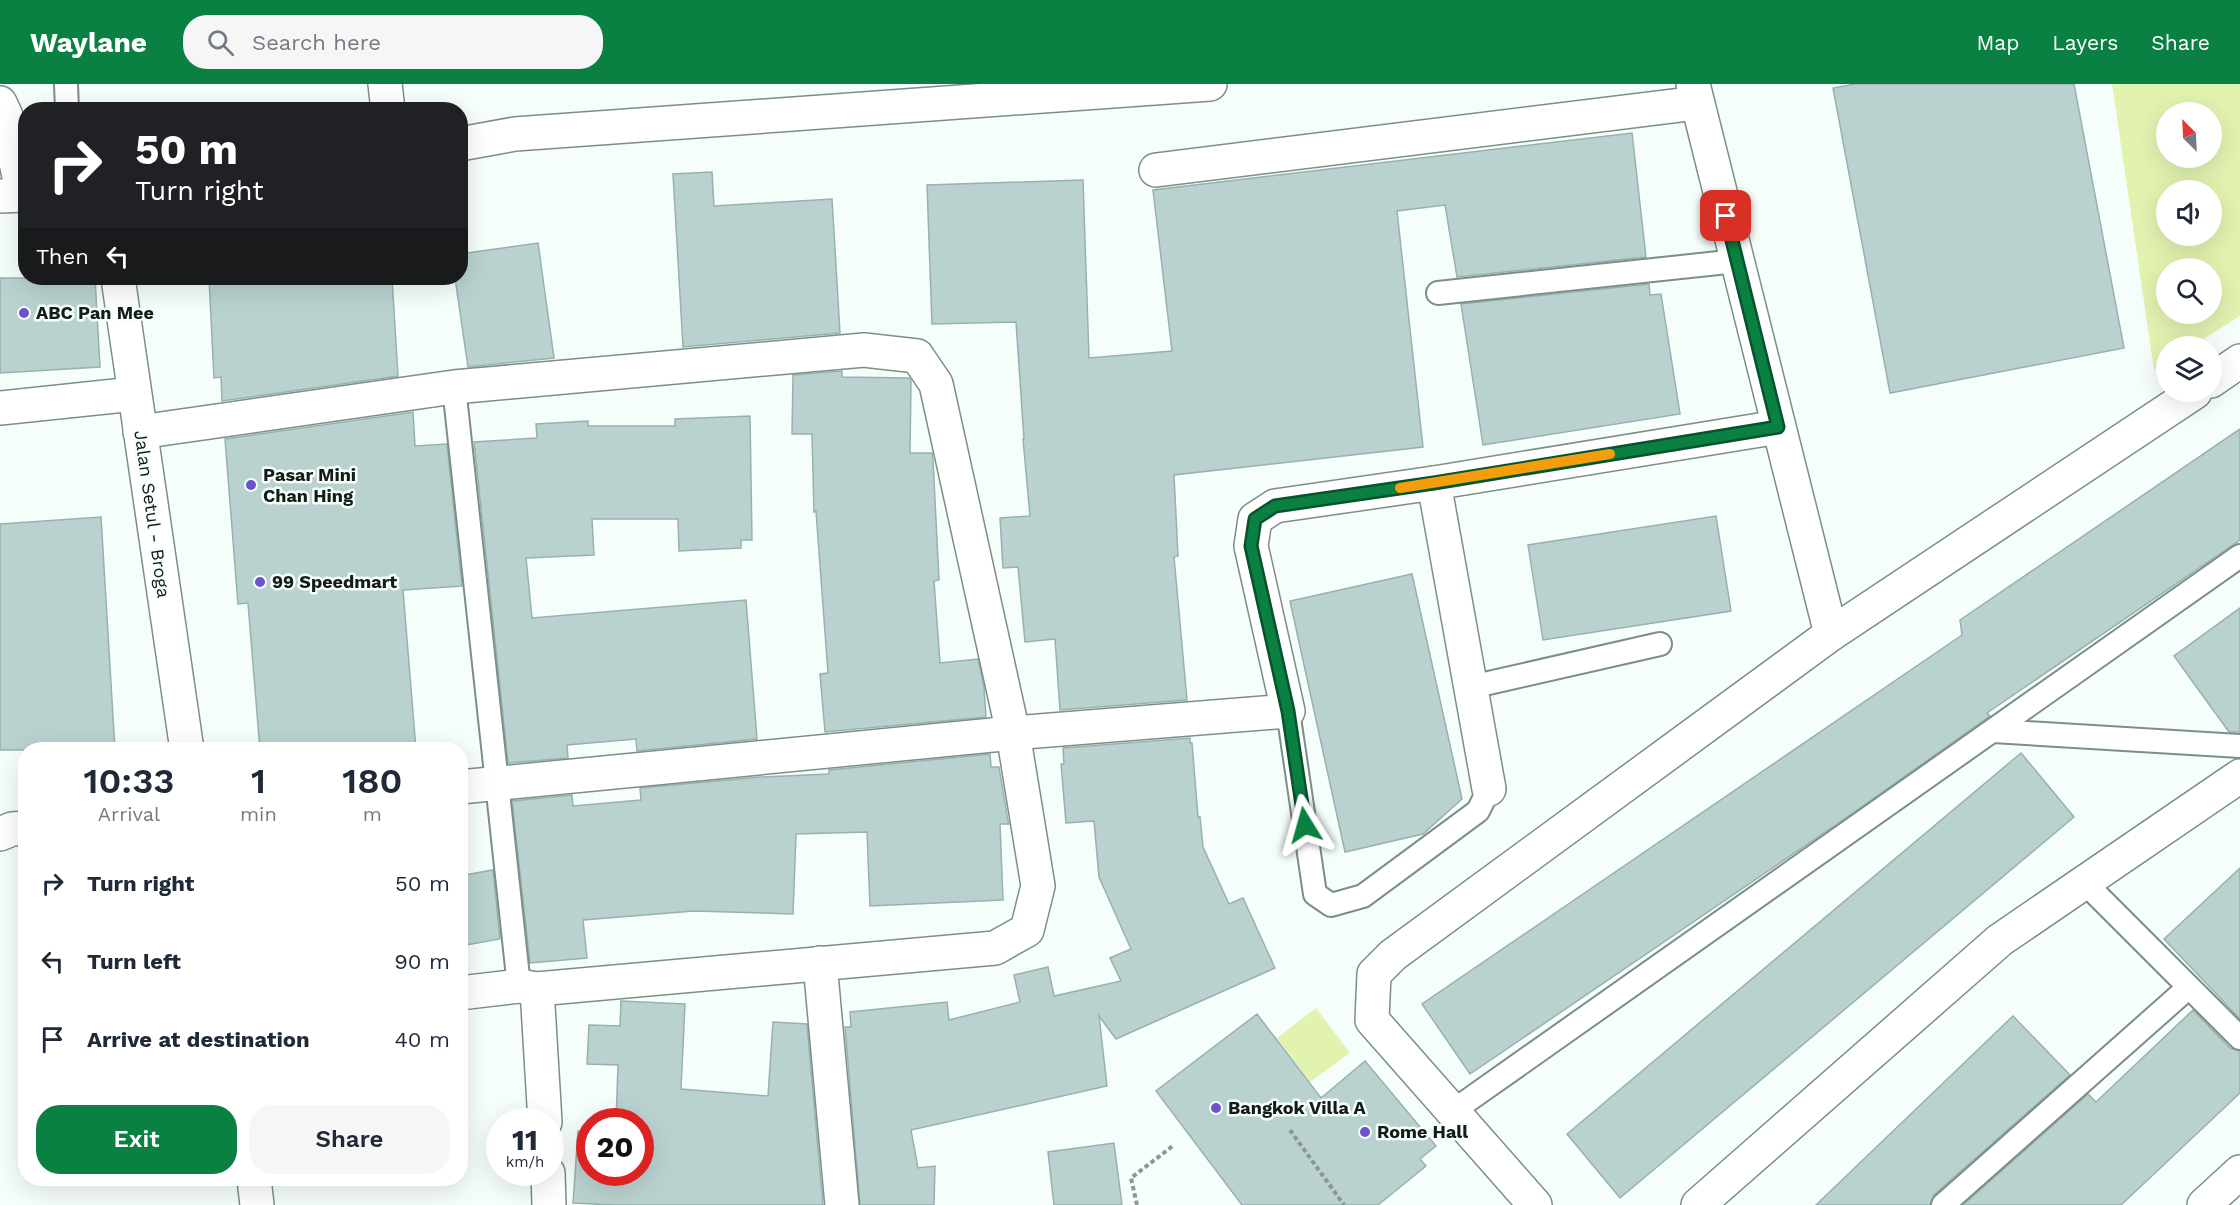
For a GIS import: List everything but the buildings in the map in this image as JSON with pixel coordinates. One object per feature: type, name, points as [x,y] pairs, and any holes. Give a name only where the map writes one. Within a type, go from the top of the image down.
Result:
[{"type":"street","points":[[385,84],[387,102]]},
{"type":"street","points":[[468,143],[514,135],[899,95],[1210,84]]},
{"type":"street","points":[[1156,170],[1695,93],[1831,634]]},
{"type":"street","points":[[0,103],[6,116],[16,195]]},
{"type":"street","name":"Jalan Setul - Broga","points":[[119,285],[186,742]]},
{"type":"street","points":[[140,432],[454,387],[864,350],[917,356],[936,384],[1012,733],[1038,886],[1027,930],[995,948],[468,992]]},
{"type":"street","points":[[2222,374],[2240,362]]},
{"type":"street","points":[[0,408],[134,394]]},
{"type":"street","points":[[1535,1205],[1372,1020],[1374,974],[1402,948],[1831,634],[2180,402]]},
{"type":"street","points":[[468,786],[1012,733],[1288,711],[1251,546],[1255,519],[1275,506],[1434,483],[1778,427]]},
{"type":"street","points":[[1434,483],[1490,789]]},
{"type":"street","points":[[1698,1205],[2000,940],[2084,882],[2236,786]]},
{"type":"street","points":[[0,834],[18,829]]},
{"type":"street","points":[[820,963],[842,1205]]},
{"type":"street","points":[[528,988],[543,1108]]},
{"type":"street","points":[[2204,1205],[2240,1172]]},
{"type":"street","points":[[255,1186],[257,1205]]},
{"type":"street","points":[[548,1186],[549,1205]]},
{"type":"lane","points":[[66,84],[67,102]]},
{"type":"lane","points":[[1438,293],[1737,261]]},
{"type":"lane","points":[[454,387],[497,784],[528,988]]},
{"type":"lane","points":[[1453,1111],[2240,556]]},
{"type":"lane","points":[[1471,687],[1660,644]]},
{"type":"lane","points":[[1288,711],[1315,894],[1331,905],[1362,896],[1372,889],[1478,811],[1490,789]]},
{"type":"lane","points":[[1993,731],[2240,746]]},
{"type":"lane","points":[[2084,882],[2240,1038]]},
{"type":"lane","points":[[1942,1205],[2189,987]]},
{"type":"path","points":[[1290,1130],[1344,1205]]},
{"type":"path","points":[[1137,1205],[1131,1178],[1174,1146]]},
{"type":"green space","points":[[2112,84],[2240,84],[2240,316],[2208,336],[2156,336],[2156,369],[2154,370]]},
{"type":"green space","points":[[1316,1008],[1350,1053],[1310,1082],[1277,1038]]},
{"type":"slow traffic","points":[[1400,488],[1610,454]]},
{"type":"place","name":"ABC Pan Mee","points":[[24,313]]},
{"type":"place","name":"Pasar Mini Chan Hing","points":[[251,485]]},
{"type":"place","name":"99 Speedmart","points":[[260,582]]},
{"type":"place","name":"Bangkok Villa A","points":[[1216,1108]]},
{"type":"place","name":"Rome Hall","points":[[1365,1132]]},
{"type":"route","points":[[1305,825],[1288,711],[1251,546],[1255,519],[1275,506],[1434,483],[1778,427],[1726,216]]}]
